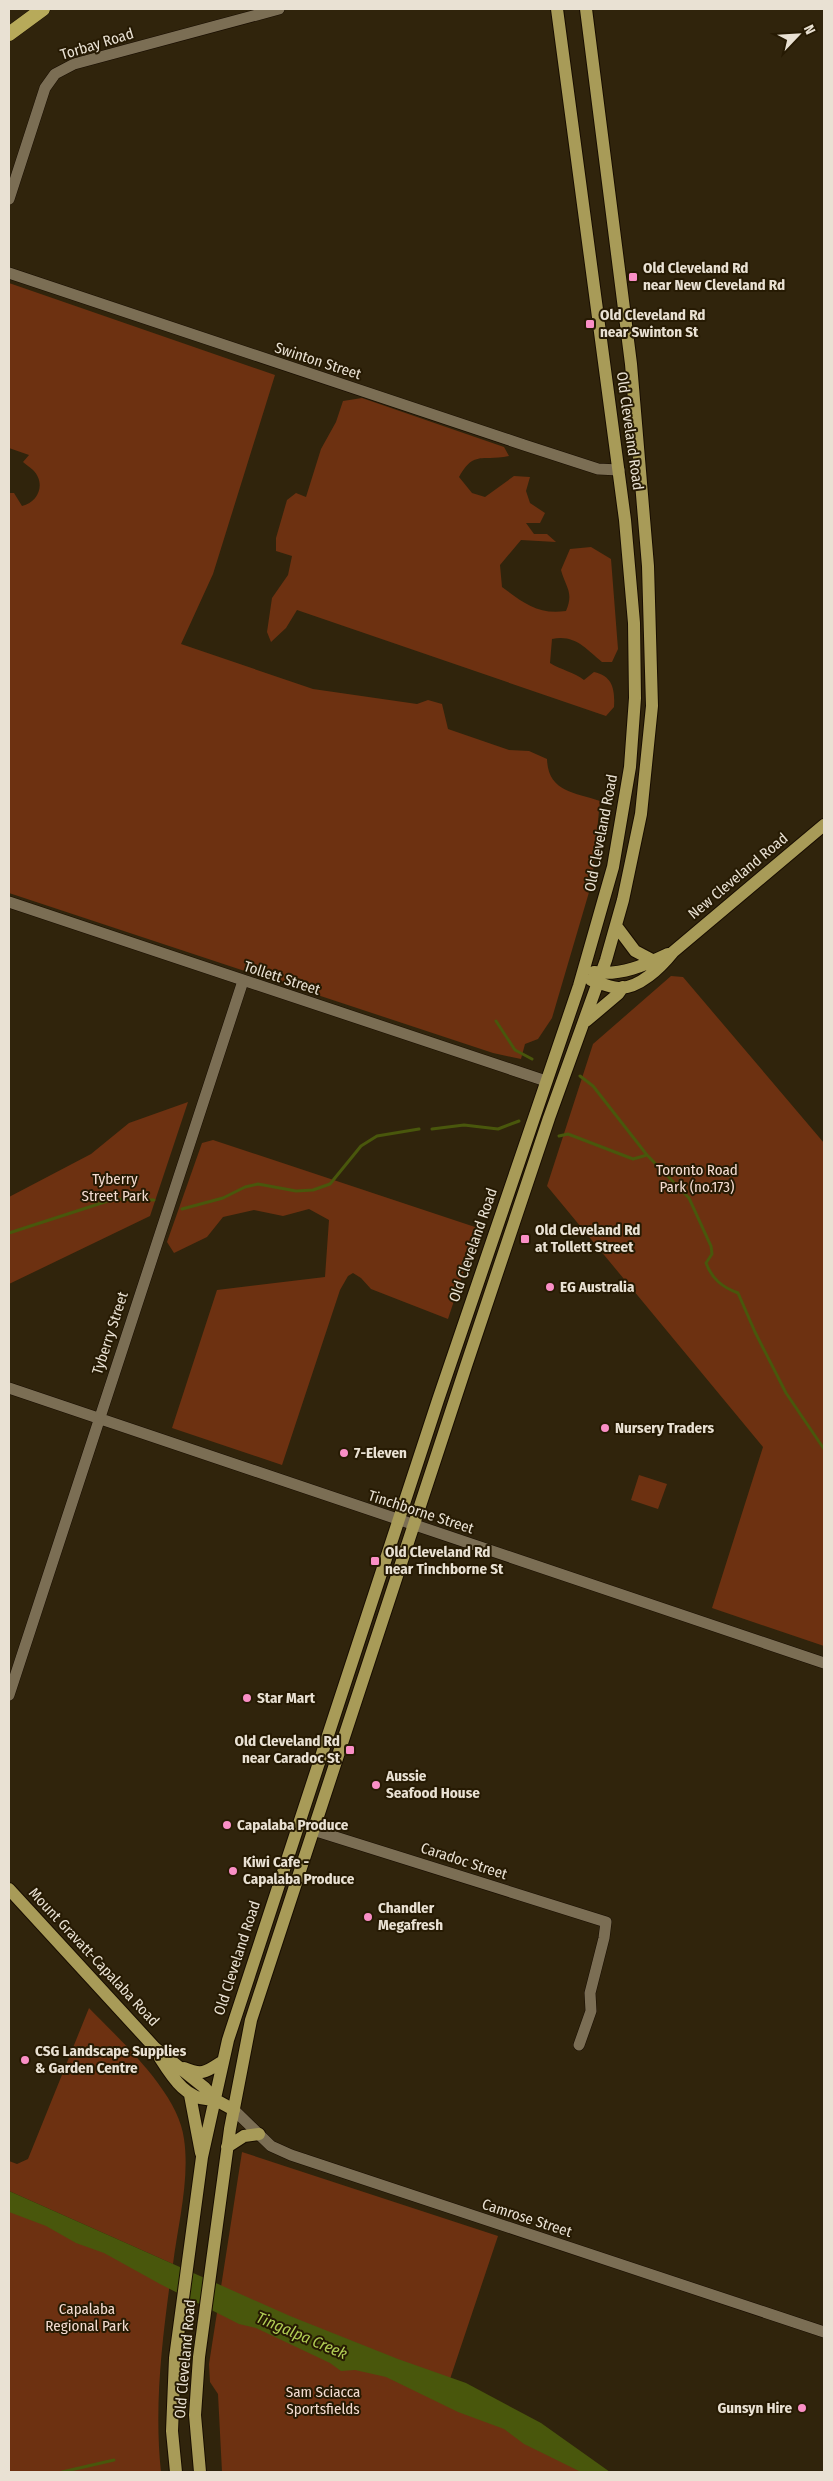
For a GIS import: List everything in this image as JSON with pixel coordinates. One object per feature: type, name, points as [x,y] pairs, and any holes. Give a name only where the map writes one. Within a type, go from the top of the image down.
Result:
[{"type":"highway","points":[[9,34],[43,9]]},
{"type":"main road","name":"Old Cleveland Road","points":[[176,2472],[172,2431],[175,2358],[202,2157],[222,2061],[255,1952],[398,1521],[583,974],[618,845],[633,735],[634,623],[619,470],[557,9]]},
{"type":"main road","name":"Old Cleveland Road","points":[[200,2472],[195,2415],[199,2357],[227,2148],[251,2020],[549,1118],[600,978],[616,927],[639,824],[652,706],[651,626],[632,364],[586,9]]},
{"type":"main road","name":"New Cleveland Road","points":[[583,974],[600,978],[623,988],[637,982],[662,966],[673,952],[824,825]]},
{"type":"main road","points":[[616,927],[635,951],[654,961]]},
{"type":"main road","name":"New Cleveland Road","points":[[600,978],[635,969],[673,952]]},
{"type":"main road","points":[[585,1021],[623,988]]},
{"type":"main road","name":"Mount Gravatt-Capalaba Road","points":[[9,1889],[155,2048],[205,2088],[214,2099],[234,2110]]},
{"type":"main road","name":"Mount Gravatt-Capalaba Road","points":[[155,2048],[160,2059],[190,2095],[205,2100],[214,2099]]},
{"type":"main road","points":[[175,2064],[197,2073],[208,2071],[222,2061]]},
{"type":"main road","points":[[190,2095],[202,2157]]},
{"type":"main road","points":[[227,2148],[242,2137],[259,2134]]},
{"type":"street","name":"Torbay Road","points":[[9,199],[45,88],[61,70],[74,64],[279,9]]},
{"type":"street","name":"Swinton Street","points":[[9,273],[542,451],[598,469],[619,470]]},
{"type":"street","name":"Tollett Street","points":[[9,902],[546,1081]]},
{"type":"street","name":"Tyberry Street","points":[[9,1695],[242,981]]},
{"type":"street","name":"Tinchborne Street","points":[[9,1388],[398,1521],[824,1663]]},
{"type":"street","name":"Caradoc Street","points":[[313,1830],[606,1922],[604,1938],[590,1993],[591,2011],[579,2045]]},
{"type":"street","name":"Camrose Street","points":[[234,2110],[276,2148],[291,2156],[824,2332]]},
{"type":"green space","points":[[9,283],[275,375],[213,574],[181,644],[313,689],[417,704],[428,700],[442,704],[448,729],[509,750],[529,751],[547,759],[548,770],[557,784],[564,789],[600,801],[592,882],[552,1018],[538,1039],[525,1044],[521,1059],[493,1053],[9,893],[9,493],[14,493],[22,506],[33,501],[40,486],[37,475],[23,462],[29,455],[9,448]]},
{"type":"green space","points":[[362,398],[504,447],[509,456],[480,458],[464,468],[459,477],[472,493],[485,497],[514,476],[530,477],[526,491],[530,503],[545,513],[540,523],[526,523],[534,534],[547,534],[556,542],[521,540],[500,565],[502,587],[517,598],[539,609],[556,612],[566,611],[569,594],[561,570],[570,549],[591,547],[611,559],[618,649],[612,662],[602,662],[580,644],[560,638],[552,639],[550,663],[584,680],[594,672],[609,680],[613,690],[614,707],[606,716],[297,610],[286,628],[271,642],[267,632],[272,598],[288,575],[292,556],[276,551],[276,538],[287,500],[296,493],[306,497],[321,449],[336,422],[343,401]]},
{"type":"green space","name":"Toronto Road Park (no.173)","points":[[671,976],[683,977],[824,1143],[824,1646],[712,1608],[763,1447],[547,1186],[593,1044]]},
{"type":"green space","name":"Tyberry Street Park","points":[[188,1102],[150,1216],[9,1284],[9,1197],[91,1154],[129,1123]]},
{"type":"green space","points":[[213,1140],[478,1228],[448,1319],[371,1289],[361,1278],[353,1273],[348,1276],[340,1290],[282,1465],[172,1428],[217,1290],[325,1277],[329,1220],[309,1209],[283,1216],[254,1210],[223,1217],[207,1237],[174,1253],[167,1242],[202,1143]]},
{"type":"green space","points":[[639,1475],[667,1484],[658,1509],[631,1500]]},
{"type":"green space","points":[[89,2008],[146,2068],[160,2086],[180,2121],[184,2139],[186,2170],[173,2264],[9,2191],[9,2161],[17,2164],[28,2159]]},
{"type":"green space","name":"Sam Sciacca Sportsfields","points":[[242,2152],[498,2236],[445,2394],[590,2472],[222,2472],[218,2394],[210,2382],[209,2364]]},
{"type":"green space","name":"Capalaba Regional Park","points":[[9,2203],[171,2275],[162,2349],[159,2398],[158,2423],[161,2472],[9,2472]]},
{"type":"water","name":"Tingalpa Creek","points":[[9,2191],[290,2316],[398,2359],[466,2383],[541,2423],[610,2472],[581,2472],[524,2444],[504,2429],[458,2412],[386,2377],[355,2370],[341,2371],[330,2363],[256,2328],[239,2324],[104,2253],[76,2243],[46,2226],[9,2212]]},
{"type":"waterway","points":[[496,1021],[515,1050],[532,1059]]},
{"type":"waterway","points":[[580,1076],[593,1086],[647,1155],[689,1198],[711,1246],[712,1254],[706,1263],[708,1269],[718,1282],[738,1293],[755,1332],[786,1393],[824,1449]]},
{"type":"waterway","points":[[432,1129],[464,1125],[498,1129],[519,1121]]},
{"type":"waterway","points":[[182,1209],[223,1198],[245,1187],[258,1184],[296,1191],[313,1190],[330,1184],[361,1146],[377,1136],[419,1129]]},
{"type":"waterway","points":[[559,1136],[568,1134],[633,1159],[647,1155]]},
{"type":"waterway","points":[[9,1233],[114,1199],[154,1200]]},
{"type":"waterway","points":[[62,2472],[114,2460]]},
{"type":"place","name":"Old Cleveland Rd near New Cleveland Rd","points":[[633,277]]},
{"type":"place","name":"Old Cleveland Rd near Swinton St","points":[[590,324]]},
{"type":"place","name":"Old Cleveland Rd at Tollett Street","points":[[525,1239]]},
{"type":"place","name":"EG Australia","points":[[550,1287]]},
{"type":"place","name":"Nursery Traders","points":[[605,1428]]},
{"type":"place","name":"7-Eleven","points":[[344,1453]]},
{"type":"place","name":"Old Cleveland Rd near Tinchborne St","points":[[375,1561]]},
{"type":"place","name":"Star Mart","points":[[247,1698]]},
{"type":"place","name":"Old Cleveland Rd near Caradoc St","points":[[350,1750]]},
{"type":"place","name":"Aussie Seafood House","points":[[376,1785]]},
{"type":"place","name":"Capalaba Produce","points":[[227,1825]]},
{"type":"place","name":"Kiwi Cafe - Capalaba Produce","points":[[233,1871]]},
{"type":"place","name":"Chandler Megafresh","points":[[368,1917]]},
{"type":"place","name":"CSG Landscape Supplies & Garden Centre","points":[[25,2060]]},
{"type":"place","name":"Gunsyn Hire","points":[[802,2408]]}]
